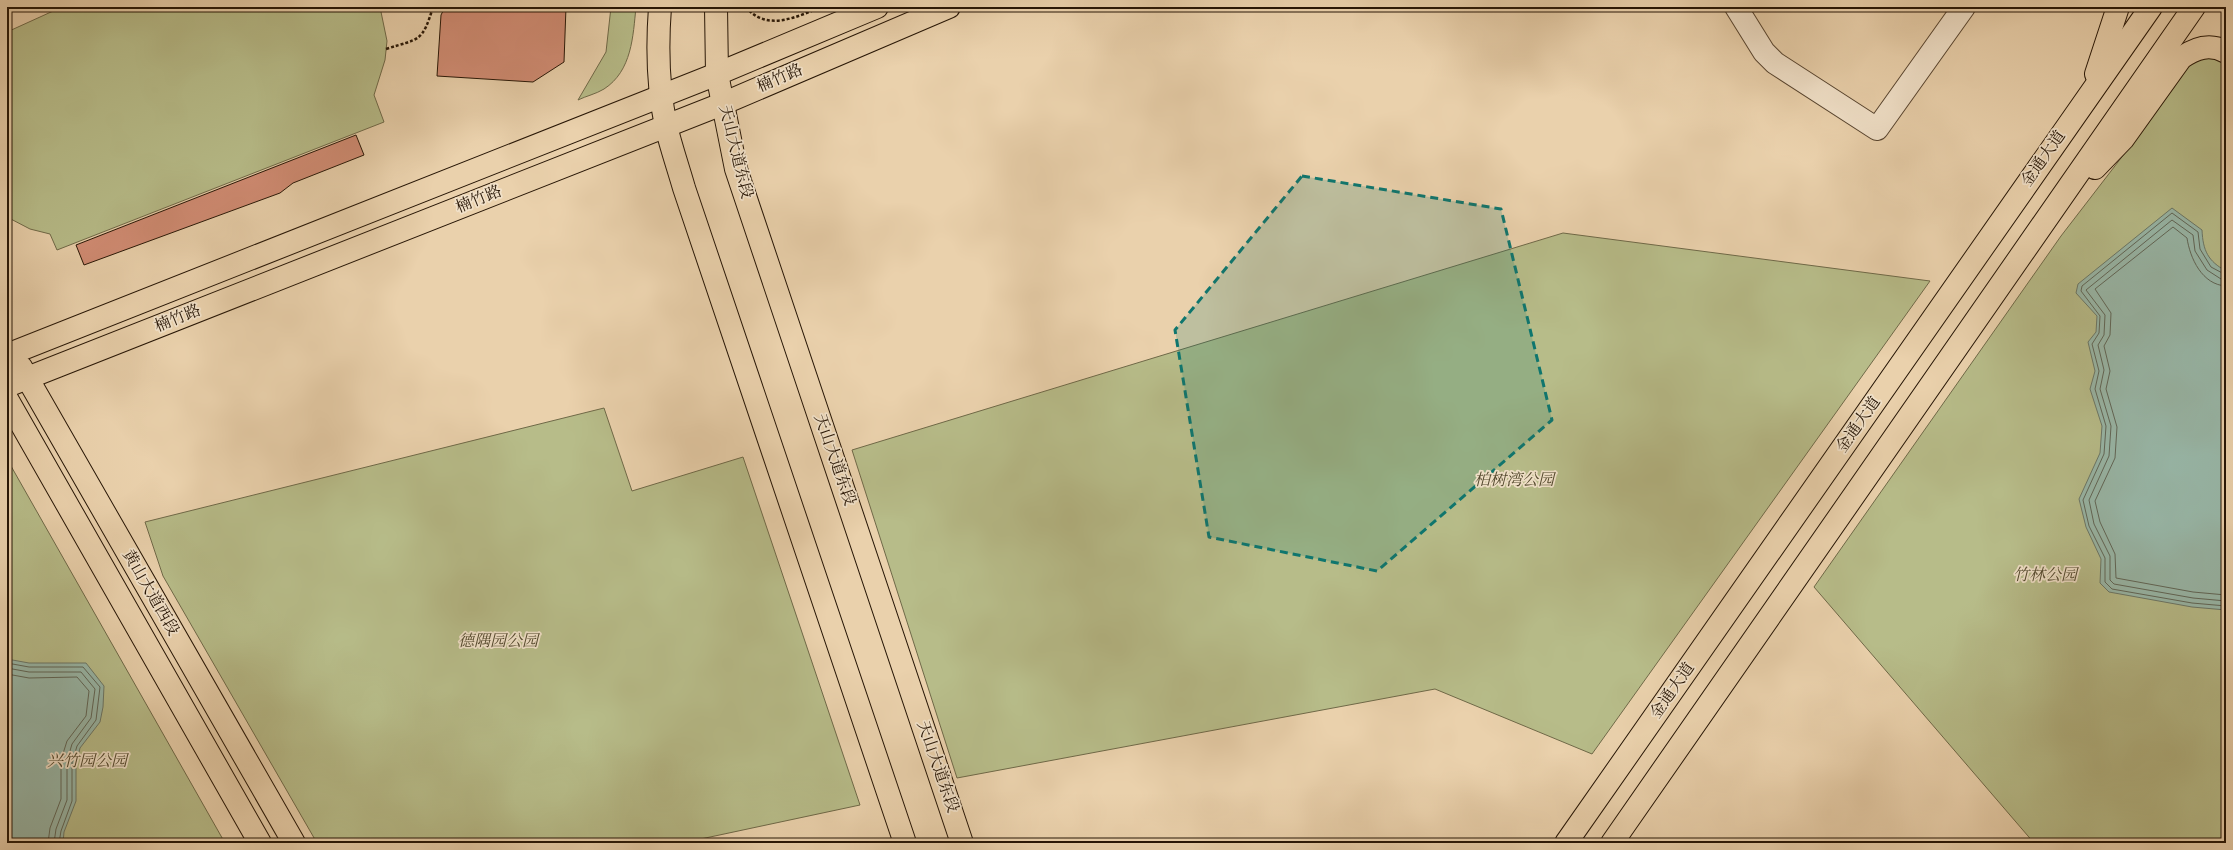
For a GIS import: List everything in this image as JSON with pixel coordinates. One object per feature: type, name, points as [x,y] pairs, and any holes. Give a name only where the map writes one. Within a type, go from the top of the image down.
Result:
[{"type":"main road","points":[[660,7],[658,31],[661,96],[666,126],[684,188],[905,843]]},
{"type":"main road","name":"天山大道东段","points":[[716,7],[717,74],[736,169],[962,843]]},
{"type":"main road","name":"楠竹路","points":[[9,350],[717,74],[877,7]]},
{"type":"main road","name":"楠竹路","points":[[7,386],[722,104],[949,7]]},
{"type":"main road","points":[[2088,96],[2118,7]]},
{"type":"main road","name":"金通大道","points":[[1566,843],[2151,7]]},
{"type":"main road","points":[[1612,843],[2194,7]]},
{"type":"main road","points":[[2052,212],[2124,139],[2180,58],[2194,49],[2208,47],[2226,52]]},
{"type":"main road","name":"黄山大道西段","points":[[9,350],[294,843]]},
{"type":"main road","name":"黄山大道西段","points":[[7,399],[260,843]]},
{"type":"street","points":[[1736,7],[1764,52],[1775,63],[1877,129],[1964,7]]},
{"type":"path","points":[[386,49],[417,39],[426,31],[433,7]]},
{"type":"path","points":[[746,7],[755,15],[777,21],[789,20],[821,7]]},
{"type":"highlighted area","points":[[1302,176],[1501,209],[1552,420],[1377,571],[1209,537],[1175,330]]},
{"type":"green space","points":[[62,7],[380,7],[387,41],[385,60],[374,95],[384,122],[57,250],[50,234],[30,229],[7,217],[7,32]]},
{"type":"green space","points":[[611,7],[636,7],[634,30],[626,63],[620,73],[604,89],[578,100],[606,52]]},
{"type":"green space","name":"竹林公园","points":[[2206,54],[2226,60],[2226,843],[2034,843],[1814,587],[2061,236],[2128,149],[2180,73]]},
{"type":"green space","name":"柏树湾公园","points":[[1563,233],[1930,281],[1592,754],[1435,689],[957,778],[852,450]]},
{"type":"green space","name":"德隅园公园","points":[[604,408],[632,491],[743,457],[860,805],[682,843],[317,843],[163,576],[145,522]]},
{"type":"green space","name":"兴竹园公园","points":[[7,459],[225,843],[7,843]]},
{"type":"water","points":[[2172,208],[2202,230],[2205,250],[2215,263],[2226,271],[2226,610],[2192,607],[2109,592],[2100,583],[2101,559],[2086,527],[2079,499],[2100,453],[2102,426],[2090,389],[2095,371],[2088,342],[2096,332],[2097,316],[2076,293],[2078,284]]},
{"type":"water","points":[[7,659],[29,663],[86,663],[104,686],[103,707],[100,722],[80,748],[76,764],[76,801],[64,832],[63,843],[7,843]]},
{"type":"building","points":[[445,7],[566,7],[564,62],[533,82],[437,76],[441,15]]},
{"type":"building","points":[[356,135],[364,155],[293,183],[280,193],[84,265],[76,245]]}]
